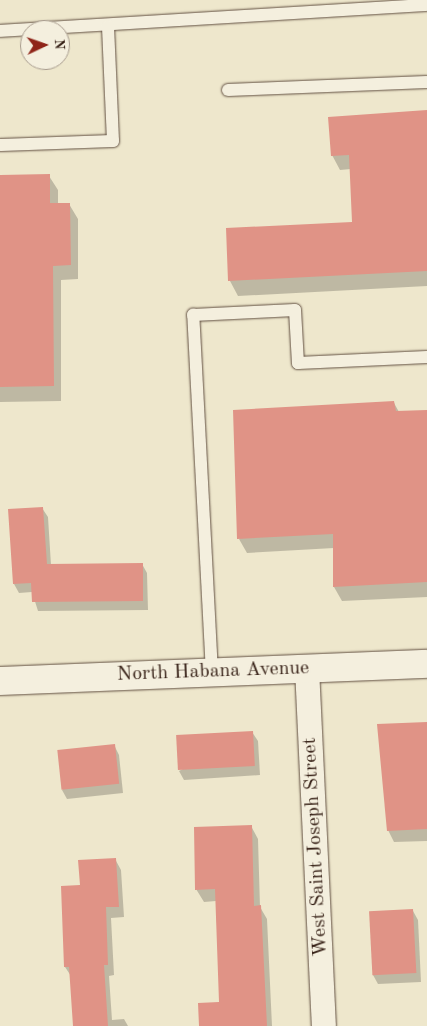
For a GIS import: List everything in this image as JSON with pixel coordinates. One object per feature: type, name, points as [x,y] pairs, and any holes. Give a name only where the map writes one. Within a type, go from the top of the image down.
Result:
[{"type":"street","name":"North Habana Avenue","points":[[0,681],[427,664]]},
{"type":"street","name":"West Saint Joseph Street","points":[[307,668],[324,1026]]},
{"type":"lane","points":[[0,31],[427,6]]},
{"type":"lane","points":[[0,145],[114,141],[108,26]]},
{"type":"lane","points":[[228,90],[427,82]]},
{"type":"lane","points":[[212,673],[193,315],[295,310],[298,363],[427,357]]},
{"type":"building","points":[[427,110],[427,271],[228,281],[226,228],[352,222],[349,155],[331,156],[328,117]]},
{"type":"building","points":[[50,174],[50,203],[70,203],[71,265],[53,266],[54,386],[0,387],[0,175]]},
{"type":"building","points":[[394,401],[396,411],[427,410],[427,582],[333,587],[333,534],[237,539],[233,410]]},
{"type":"building","points":[[43,507],[47,564],[143,563],[143,601],[32,602],[31,583],[13,584],[8,509]]},
{"type":"building","points":[[427,722],[427,829],[387,831],[377,724]]},
{"type":"building","points":[[253,731],[255,766],[178,770],[176,735]]},
{"type":"building","points":[[115,744],[119,784],[61,790],[57,750]]},
{"type":"building","points":[[252,825],[254,906],[261,905],[267,1026],[199,1026],[198,1003],[219,1002],[215,889],[195,890],[194,827]]},
{"type":"building","points":[[116,858],[119,907],[106,907],[108,965],[104,965],[108,1026],[73,1026],[69,967],[64,967],[61,886],[80,885],[78,860]]},
{"type":"building","points":[[413,909],[416,973],[372,975],[369,911]]}]
